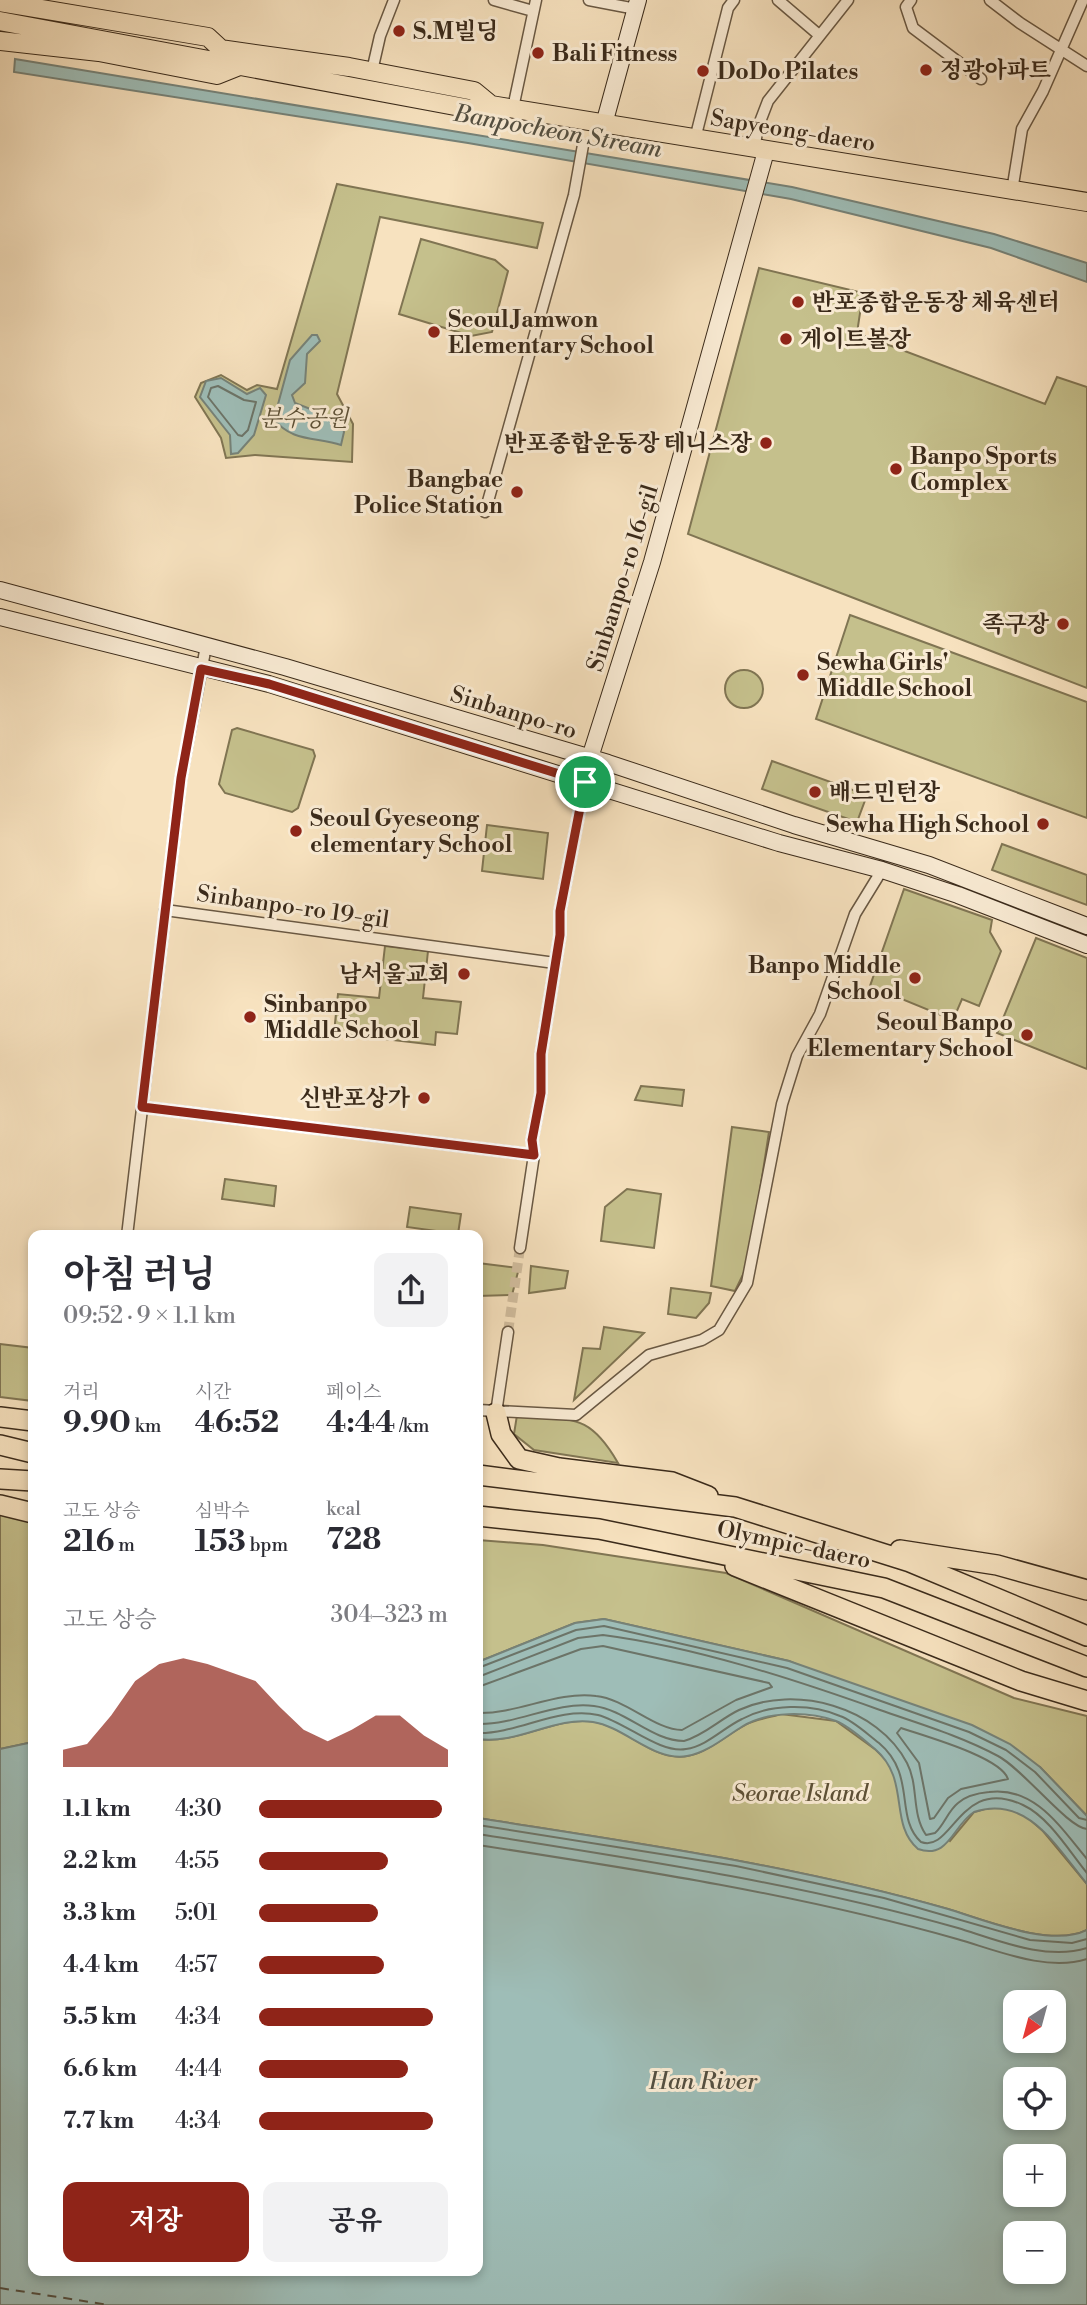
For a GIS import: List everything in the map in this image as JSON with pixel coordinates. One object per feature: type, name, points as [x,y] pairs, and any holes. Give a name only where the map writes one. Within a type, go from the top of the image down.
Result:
[{"type":"highway","points":[[487,1411],[519,1459],[559,1468],[672,1482],[735,1507]]},
{"type":"highway","points":[[0,1417],[28,1420]]},
{"type":"highway","points":[[0,1445],[28,1452]]},
{"type":"highway","name":"Olympic-daero","points":[[483,1476],[735,1507],[839,1540],[1087,1628]]},
{"type":"highway","points":[[0,1479],[28,1481]]},
{"type":"highway","points":[[0,1505],[28,1512]]},
{"type":"highway","name":"Olympic-daero","points":[[483,1517],[612,1531],[884,1588],[1087,1667]]},
{"type":"highway","points":[[483,1529],[612,1531]]},
{"type":"highway","points":[[839,1540],[997,1565],[1087,1590]]},
{"type":"highway","points":[[699,1549],[1021,1681],[1087,1701]]},
{"type":"highway","name":"Olympic-daero","points":[[963,1583],[1087,1636]]},
{"type":"main road","name":"Sapyeong-daero","points":[[0,2],[208,37],[221,49],[372,71],[474,92],[491,105]]},
{"type":"main road","points":[[604,124],[637,4]]},
{"type":"main road","points":[[0,13],[221,49]]},
{"type":"main road","name":"Sapyeong-daero","points":[[0,21],[471,109],[491,105],[513,108],[1087,202]]},
{"type":"main road","points":[[0,41],[99,52],[217,75],[242,65]]},
{"type":"main road","name":"Sinbanpo-ro 16-gil","points":[[585,782],[589,759],[652,562],[758,180],[760,150]]},
{"type":"main road","name":"Sinbanpo-ro","points":[[0,590],[531,739],[929,865],[1087,926]]},
{"type":"main road","name":"Sinbanpo-ro","points":[[0,617],[269,684],[779,843],[881,870],[958,895],[1087,945]]},
{"type":"street","points":[[372,71],[380,36],[394,0]]},
{"type":"street","points":[[494,0],[534,5],[513,108]]},
{"type":"street","points":[[589,0],[637,4]]},
{"type":"street","points":[[695,139],[728,8],[734,0]]},
{"type":"street","points":[[778,0],[819,36]]},
{"type":"street","points":[[760,150],[758,127],[768,101],[848,0]]},
{"type":"street","points":[[911,0],[906,7],[913,28],[981,79]]},
{"type":"street","points":[[990,0],[1087,66]]},
{"type":"street","points":[[1012,191],[1022,129],[1043,91],[1059,49],[1083,0]]},
{"type":"street","points":[[485,512],[575,191],[583,145]]},
{"type":"street","name":"Sinbanpo-ro 19-gil","points":[[206,646],[181,778],[165,910],[555,962]]},
{"type":"street","points":[[520,1248],[534,1155],[532,1140],[541,1093],[540,1075],[560,911],[585,782]]},
{"type":"street","points":[[508,1332],[487,1411],[576,1415],[649,1355],[702,1340],[719,1330],[747,1283],[782,1104],[797,1056],[820,1014],[855,914],[881,870]]},
{"type":"street","points":[[128,1230],[165,910]]},
{"type":"street","points":[[142,1107],[534,1155]]},
{"type":"green space","name":"분수공원","points":[[337,184],[543,223],[537,248],[380,217],[337,394],[353,424],[352,462],[255,455],[226,458],[221,438],[195,397],[201,383],[221,375],[247,390],[257,385],[277,389]]},
{"type":"green space","points":[[421,239],[495,260],[508,271],[492,332],[471,336],[399,314]]},
{"type":"green space","name":"Banpo Sports Complex","points":[[759,268],[863,293],[857,333],[1045,404],[1057,377],[1087,387],[1087,688],[688,534]]},
{"type":"green space","points":[[850,615],[1087,702],[1087,818],[816,719]]},
{"type":"green space","points":[[744,670],[758,675],[763,689],[758,703],[744,708],[730,703],[725,689],[730,675]]},
{"type":"green space","points":[[237,728],[313,750],[315,756],[298,808],[292,812],[225,793],[219,784],[232,730]]},
{"type":"green space","name":"배드민턴장","points":[[772,761],[867,795],[857,822],[762,789]]},
{"type":"green space","points":[[487,825],[548,833],[543,879],[482,871]]},
{"type":"green space","points":[[1002,844],[1087,875],[1087,905],[992,870]]},
{"type":"green space","points":[[904,889],[992,920],[990,932],[1001,951],[979,1006],[962,999],[953,1020],[870,986]]},
{"type":"green space","points":[[1036,938],[1087,958],[1087,1069],[997,1033]]},
{"type":"green space","points":[[385,946],[428,951],[423,998],[461,1002],[457,1034],[436,1032],[435,1045],[334,1033],[338,994],[379,998]]},
{"type":"green space","points":[[641,1086],[684,1090],[682,1106],[635,1100]]},
{"type":"green space","points":[[732,1127],[769,1132],[749,1262],[735,1291],[711,1286]]},
{"type":"green space","points":[[225,1179],[276,1186],[274,1206],[222,1199]]},
{"type":"green space","points":[[627,1189],[661,1194],[654,1248],[601,1241],[605,1207]]},
{"type":"green space","points":[[410,1207],[461,1214],[459,1230],[407,1227]]},
{"type":"green space","points":[[483,1264],[519,1268],[512,1295],[483,1296]]},
{"type":"green space","points":[[531,1266],[568,1271],[565,1288],[529,1293]]},
{"type":"green space","points":[[671,1288],[711,1293],[709,1303],[696,1318],[668,1314]]},
{"type":"green space","points":[[604,1327],[644,1333],[574,1400],[583,1348],[600,1349]]},
{"type":"green space","points":[[0,1344],[28,1347],[28,1400],[0,1397]]},
{"type":"green space","points":[[517,1415],[565,1419],[587,1427],[597,1434],[618,1463],[534,1450],[514,1434]]},
{"type":"green space","points":[[0,1512],[28,1513],[28,1743],[0,1749]]},
{"type":"green space","points":[[483,1540],[543,1545],[726,1573],[1014,1698],[1087,1716],[1087,1816],[1040,1767],[789,1661],[604,1619],[575,1623],[483,1660]]},
{"type":"green space","name":"Seorae Island","points":[[781,1714],[836,1721],[876,1750],[890,1764],[896,1781],[950,1841],[974,1812],[993,1807],[1020,1811],[1043,1831],[1087,1884],[1087,1930],[1072,1935],[1037,1934],[890,1893],[773,1867],[483,1819],[483,1739],[518,1736],[570,1722],[595,1722],[618,1730],[661,1753],[682,1757],[701,1752],[758,1720]]},
{"type":"water","points":[[15,59],[792,187],[994,234],[1087,263],[1087,282],[991,248],[791,199],[468,143],[14,72]]},
{"type":"water","points":[[312,335],[317,335],[320,341],[307,354],[305,383],[292,395],[295,403],[341,421],[344,432],[341,445],[288,432],[274,419],[290,360]]},
{"type":"water","points":[[221,378],[247,394],[260,388],[266,395],[254,435],[238,453],[231,454],[230,435],[200,397],[206,381]]},
{"type":"water","points":[[604,1619],[789,1661],[972,1725],[1010,1744],[1040,1767],[1087,1816],[1087,1884],[1039,1828],[1026,1817],[1010,1811],[993,1808],[974,1812],[944,1846],[937,1850],[918,1849],[909,1839],[904,1827],[897,1787],[886,1761],[851,1730],[836,1721],[813,1715],[764,1717],[743,1726],[709,1748],[687,1756],[663,1754],[617,1730],[593,1722],[564,1723],[507,1738],[483,1739],[483,1660],[575,1623]]},
{"type":"water","name":"Han River","points":[[28,1743],[28,2276],[483,2276],[483,1819],[773,1867],[890,1893],[1037,1934],[1072,1935],[1087,1930],[1087,2305],[0,2305],[0,1749]]},
{"type":"ferry route","points":[[0,2288],[109,2305]]},
{"type":"tunnel","points":[[508,1332],[520,1248]]},
{"type":"place","name":"S.M빌딩","points":[[399,31]]},
{"type":"place","name":"Bali Fitness","points":[[538,53]]},
{"type":"place","name":"정광아파트","points":[[926,70]]},
{"type":"place","name":"DoDo Pilates","points":[[703,71]]},
{"type":"place","name":"반포종합운동장 체육센터","points":[[798,302]]},
{"type":"place","name":"Seoul Jamwon Elementary School","points":[[434,332]]},
{"type":"place","name":"게이트볼장","points":[[786,339]]},
{"type":"place","name":"반포종합운동장 테니스장","points":[[766,443]]},
{"type":"place","name":"Banpo Sports Complex","points":[[896,469]]},
{"type":"place","name":"Bangbae Police Station","points":[[517,492]]},
{"type":"place","name":"족구장","points":[[1063,624]]},
{"type":"place","name":"Sewha Girls' Middle School","points":[[803,675]]},
{"type":"place","name":"배드민턴장","points":[[815,792]]},
{"type":"place","name":"Sewha High School","points":[[1043,824]]},
{"type":"place","name":"Seoul Gyeseong elementary School","points":[[296,831]]},
{"type":"place","name":"남서울교회","points":[[464,974]]},
{"type":"place","name":"Banpo Middle School","points":[[915,978]]},
{"type":"place","name":"Sinbanpo Middle School","points":[[250,1017]]},
{"type":"place","name":"Seoul Banpo Elementary School","points":[[1027,1035]]},
{"type":"place","name":"신반포상가","points":[[424,1098]]},
{"type":"route","points":[[201,669],[269,684],[585,782],[560,911],[560,935],[541,1054],[541,1093],[532,1140],[534,1155],[142,1107],[181,778],[201,669]]},
{"type":"water label","name":"Banpocheon Stream","points":[[558,131]]}]
